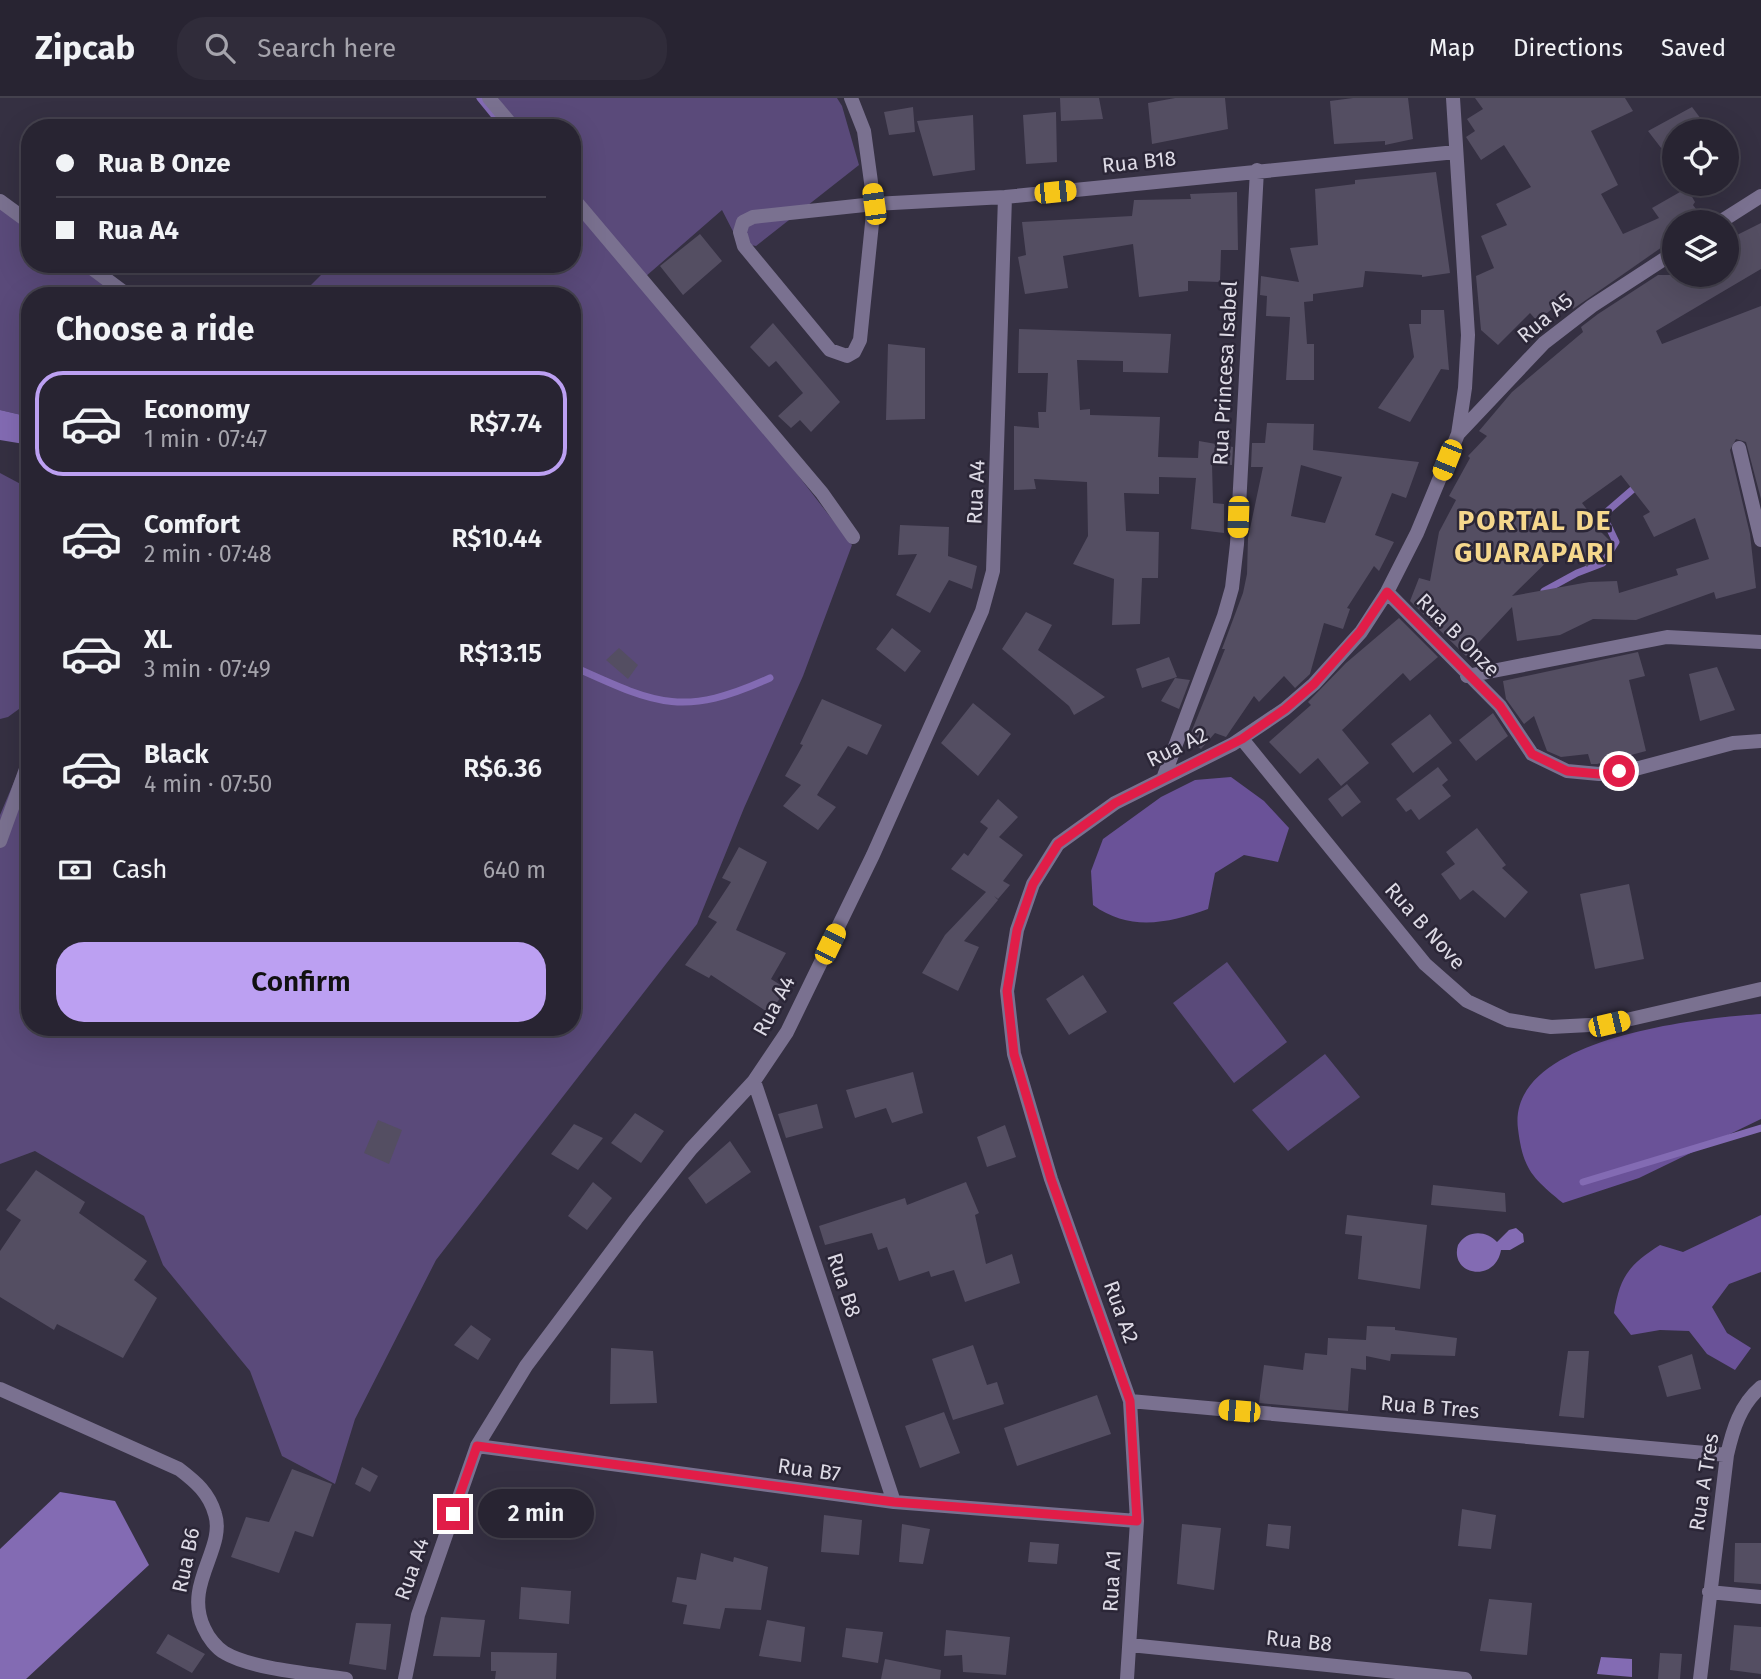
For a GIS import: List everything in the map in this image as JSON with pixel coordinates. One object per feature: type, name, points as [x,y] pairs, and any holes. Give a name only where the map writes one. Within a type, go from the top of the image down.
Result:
[{"type":"street","points":[[489,98],[506,119]]},
{"type":"street","points":[[851,98],[864,131],[874,204]]},
{"type":"street","points":[[1453,98],[1468,335],[1465,388],[1458,434]]},
{"type":"street","name":"Rua B18","points":[[874,204],[860,340],[854,352],[847,356],[830,350],[744,246],[740,232],[743,222],[753,217],[874,204],[1005,197],[1456,152]]},
{"type":"street","name":"Rua Princesa Isabel","points":[[1164,776],[1232,588],[1237,544],[1257,170]]},
{"type":"street","points":[[1739,210],[1761,196]]},
{"type":"street","name":"Rua A4","points":[[405,1679],[418,1615],[477,1446],[526,1367],[636,1219],[691,1149],[754,1081],[787,1032],[873,855],[982,611],[993,571],[1005,197]]},
{"type":"street","points":[[0,201],[21,216]]},
{"type":"street","points":[[581,208],[822,493],[853,537]]},
{"type":"street","name":"Rua A5","points":[[1458,434],[1544,343],[1592,306],[1662,260]]},
{"type":"street","points":[[98,273],[117,287]]},
{"type":"street","name":"Rua A2","points":[[1130,1401],[1040,1142],[1014,1054],[1007,991],[1017,930],[1033,884],[1058,844],[1115,803],[1242,739],[1285,709],[1314,684],[1360,632],[1387,592],[1417,533],[1458,434]]},
{"type":"street","points":[[1739,447],[1761,540]]},
{"type":"street","name":"Rua B Onze","points":[[1387,592],[1467,676],[1500,706],[1532,754],[1567,771],[1599,774],[1639,768],[1733,743],[1761,741]]},
{"type":"street","points":[[1467,676],[1667,637],[1761,642]]},
{"type":"street","name":"Rua B Nove","points":[[1242,739],[1425,964],[1466,1001],[1508,1020],[1562,1026],[1609,1024],[1761,989]]},
{"type":"street","points":[[0,841],[21,783]]},
{"type":"street","name":"Rua B8","points":[[754,1081],[894,1502]]},
{"type":"street","name":"Rua A Tres","points":[[1700,1679],[1727,1455],[1734,1426],[1749,1397],[1761,1387]]},
{"type":"street","name":"Rua B6","points":[[0,1389],[179,1469],[203,1488],[216,1516],[213,1542],[200,1583],[197,1613],[208,1637],[224,1653],[267,1666],[346,1679]]},
{"type":"street","name":"Rua B Tres","points":[[1130,1401],[1727,1455]]},
{"type":"street","name":"Rua A1","points":[[1127,1679],[1137,1521],[1130,1401]]},
{"type":"street","name":"Rua B7","points":[[477,1446],[894,1502],[1137,1521]]},
{"type":"street","points":[[1709,1592],[1761,1597]]},
{"type":"street","name":"Rua B8","points":[[1130,1645],[1465,1679]]},
{"type":"shaded area","points":[[498,98],[837,98],[842,106],[859,165],[756,246],[739,243],[722,210],[645,277],[852,545],[803,676],[744,808],[697,924],[436,1260],[355,1419],[335,1484],[282,1456],[250,1371],[163,1265],[144,1216],[35,1151],[0,1164],[0,815],[21,765],[21,1036],[581,1036],[581,287],[309,287],[323,273],[581,273],[581,119],[495,119],[506,109]]},
{"type":"shaded area","points":[[0,199],[21,216],[21,273],[92,273],[108,287],[21,287],[21,415],[0,410]]},
{"type":"shaded area","points":[[0,410],[21,415],[21,444],[0,440]]},
{"type":"shaded area","points":[[0,473],[21,484],[21,708],[0,719]]},
{"type":"shaded area","points":[[1231,777],[1264,801],[1289,828],[1278,862],[1244,855],[1215,873],[1208,909],[1179,918],[1135,922],[1121,919],[1093,905],[1091,871],[1103,839],[1161,797],[1195,780]]},
{"type":"shaded area","points":[[1227,962],[1287,1042],[1234,1083],[1173,1003]]},
{"type":"shaded area","points":[[1761,1014],[1761,1119],[1639,1178],[1563,1203],[1531,1172],[1523,1154],[1518,1129],[1522,1098],[1542,1073],[1573,1054],[1611,1039],[1695,1021]]},
{"type":"shaded area","points":[[1325,1054],[1360,1097],[1288,1151],[1252,1110]]},
{"type":"shaded area","points":[[1761,1215],[1761,1272],[1729,1284],[1712,1307],[1727,1333],[1751,1348],[1735,1370],[1707,1354],[1689,1331],[1660,1330],[1631,1335],[1614,1313],[1623,1280],[1633,1266],[1660,1245],[1683,1252]]},
{"type":"shaded area","points":[[1516,1228],[1523,1234],[1524,1242],[1510,1250],[1501,1250],[1497,1261],[1490,1268],[1474,1272],[1460,1263],[1458,1245],[1466,1237],[1477,1233],[1488,1235],[1497,1242],[1509,1230]]},
{"type":"shaded area","points":[[60,1492],[115,1501],[149,1565],[26,1679],[0,1679],[0,1549]]},
{"type":"shaded area","points":[[1601,1657],[1632,1659],[1632,1677],[1597,1674]]},
{"type":"building","points":[[1060,98],[1099,98],[1103,119],[1061,121]]},
{"type":"building","points":[[1175,98],[1225,98],[1228,129],[1152,144],[1148,103]]},
{"type":"building","points":[[1353,98],[1408,98],[1413,139],[1385,145],[1385,141],[1334,144],[1330,101]]},
{"type":"building","points":[[1475,98],[1625,98],[1633,111],[1591,131],[1618,185],[1601,194],[1623,234],[1659,218],[1652,208],[1673,196],[1692,196],[1697,210],[1662,210],[1662,247],[1573,309],[1567,297],[1537,321],[1530,313],[1498,345],[1481,330],[1476,276],[1494,268],[1481,236],[1507,225],[1496,204],[1531,187],[1504,145],[1481,160],[1466,137],[1475,131],[1467,119],[1483,109]]},
{"type":"building","points":[[913,107],[915,132],[889,135],[884,112]]},
{"type":"building","points":[[1692,107],[1701,119],[1670,119]]},
{"type":"building","points":[[1056,112],[1057,162],[1026,164],[1023,115]]},
{"type":"building","points":[[973,115],[975,170],[933,176],[917,121]]},
{"type":"building","points":[[1662,123],[1662,149],[1648,131]]},
{"type":"building","points":[[1436,172],[1450,273],[1422,277],[1365,271],[1363,287],[1313,294],[1313,301],[1304,302],[1307,344],[1314,344],[1314,380],[1286,380],[1290,317],[1266,316],[1267,296],[1260,295],[1261,276],[1299,282],[1290,248],[1318,245],[1315,189],[1355,184],[1355,180]]},
{"type":"building","points":[[1237,192],[1238,250],[1221,250],[1220,282],[1188,281],[1188,291],[1139,297],[1133,244],[1063,256],[1068,288],[1025,294],[1018,257],[1026,255],[1022,222],[1132,216],[1134,200],[1191,199],[1190,194]]},
{"type":"building","points":[[1761,223],[1761,269],[1739,282],[1739,234]]},
{"type":"building","points":[[700,234],[722,261],[683,295],[660,266]]},
{"type":"building","points":[[1658,275],[1662,275],[1662,287],[1731,287],[1656,331],[1662,344],[1761,306],[1761,499],[1746,442],[1736,439],[1730,450],[1750,534],[1756,588],[1716,599],[1714,592],[1636,620],[1593,619],[1560,635],[1517,641],[1512,607],[1466,656],[1410,601],[1419,578],[1430,581],[1439,532],[1456,500],[1449,496],[1470,458],[1468,456],[1487,436],[1479,431],[1512,392],[1583,332],[1581,327]],"holes":[[[1621,475],[1650,512],[1643,516],[1654,537],[1695,518],[1709,559],[1676,569],[1678,575],[1619,593],[1617,581],[1589,582],[1512,596],[1564,545],[1587,567],[1610,541],[1589,520],[1592,516],[1582,503]]]},
{"type":"building","points":[[1421,310],[1444,310],[1449,370],[1441,369],[1410,422],[1378,408],[1414,357],[1409,324],[1421,324]]},
{"type":"building","points":[[773,323],[840,402],[811,432],[800,420],[791,428],[778,416],[803,393],[776,361],[769,367],[750,347]]},
{"type":"building","points":[[1019,329],[1171,334],[1168,373],[1123,372],[1123,361],[1077,360],[1080,410],[1090,409],[1090,415],[1160,417],[1158,457],[1198,458],[1199,441],[1233,447],[1232,465],[1212,464],[1213,503],[1224,504],[1224,533],[1191,529],[1196,478],[1159,477],[1159,494],[1124,493],[1126,531],[1159,532],[1158,578],[1142,578],[1140,624],[1112,625],[1114,579],[1073,564],[1088,536],[1087,482],[1034,479],[1036,489],[1014,490],[1014,426],[1039,428],[1038,412],[1046,412],[1048,373],[1018,373]]},
{"type":"building","points":[[888,344],[925,348],[925,419],[886,420]]},
{"type":"building","points":[[1267,423],[1314,424],[1313,450],[1419,462],[1406,498],[1392,493],[1375,535],[1394,542],[1379,571],[1374,566],[1347,608],[1350,609],[1343,629],[1324,623],[1310,674],[1295,688],[1284,676],[1259,702],[1254,696],[1226,737],[1215,733],[1201,749],[1188,740],[1225,649],[1222,649],[1243,593],[1247,574],[1248,538],[1263,467],[1251,467],[1252,443],[1265,443]],"holes":[[[1301,465],[1342,477],[1325,523],[1291,516]]]},
{"type":"building","points":[[900,525],[949,527],[948,556],[977,566],[972,589],[949,580],[930,613],[896,595],[917,554],[898,555]]},
{"type":"building","points":[[1026,612],[1052,625],[1038,650],[1105,697],[1074,715],[1069,706],[1002,649]]},
{"type":"building","points":[[1399,618],[1438,657],[1410,681],[1403,673],[1342,730],[1369,763],[1341,786],[1318,758],[1300,774],[1269,742],[1311,705],[1308,702],[1346,663]]},
{"type":"building","points":[[892,628],[921,651],[905,672],[876,649]]},
{"type":"building","points":[[619,648],[638,665],[628,679],[606,660]]},
{"type":"building","points":[[1638,652],[1645,676],[1629,680],[1646,751],[1597,764],[1591,764],[1588,754],[1561,757],[1547,751],[1534,716],[1524,724],[1506,699],[1503,681]]},
{"type":"building","points":[[1169,657],[1177,677],[1142,688],[1136,669]]},
{"type":"building","points":[[1717,667],[1735,710],[1700,721],[1689,674]]},
{"type":"building","points":[[1175,678],[1190,680],[1179,709],[1161,701]]},
{"type":"building","points":[[822,699],[882,725],[867,755],[848,746],[817,795],[836,807],[818,830],[783,806],[801,785],[785,776],[803,745],[800,744]]},
{"type":"building","points":[[973,703],[1011,734],[978,776],[941,743]]},
{"type":"building","points":[[1493,713],[1508,736],[1476,761],[1459,740]]},
{"type":"building","points":[[1430,714],[1452,743],[1413,773],[1391,744]]},
{"type":"building","points":[[1438,767],[1448,780],[1442,785],[1451,796],[1419,820],[1411,809],[1406,812],[1396,799]]},
{"type":"building","points":[[1347,784],[1361,802],[1342,817],[1328,799]]},
{"type":"building","points":[[998,799],[1018,817],[999,837],[1023,855],[1003,881],[1010,885],[998,899],[994,896],[998,900],[964,941],[979,947],[958,991],[922,973],[945,935],[986,892],[951,869],[964,853],[968,856],[988,828],[980,822]]},
{"type":"building","points":[[1477,828],[1506,865],[1502,868],[1528,892],[1505,918],[1473,890],[1460,900],[1441,874],[1455,864],[1446,852]]},
{"type":"building","points":[[739,847],[767,862],[736,930],[786,953],[771,979],[787,989],[769,1013],[711,975],[709,978],[685,965],[717,922],[708,917],[731,882],[722,878]]},
{"type":"building","points":[[1629,884],[1644,959],[1595,969],[1580,894]]},
{"type":"building","points":[[1083,975],[1107,1012],[1069,1035],[1046,999]]},
{"type":"building","points":[[913,1072],[923,1113],[892,1123],[886,1108],[855,1118],[846,1090]]},
{"type":"building","points":[[817,1104],[823,1128],[786,1138],[778,1114]]},
{"type":"building","points":[[635,1113],[664,1131],[641,1163],[611,1143]]},
{"type":"building","points":[[378,1120],[402,1130],[389,1164],[364,1153]]},
{"type":"building","points":[[574,1124],[603,1138],[578,1170],[551,1154]]},
{"type":"building","points":[[1005,1125],[1016,1157],[987,1167],[977,1137]]},
{"type":"building","points":[[730,1141],[751,1172],[706,1204],[688,1178]]},
{"type":"building","points":[[36,1170],[85,1202],[79,1213],[147,1261],[134,1280],[157,1298],[123,1358],[57,1324],[54,1330],[0,1297],[0,1251],[21,1220],[6,1210]]},
{"type":"building","points":[[593,1182],[612,1198],[587,1230],[568,1216]]},
{"type":"building","points":[[966,1182],[979,1213],[975,1215],[986,1264],[1012,1254],[1020,1283],[965,1302],[954,1270],[931,1277],[929,1271],[899,1281],[887,1247],[878,1250],[872,1233],[825,1245],[819,1226],[905,1198],[907,1205]]},
{"type":"building","points":[[1433,1185],[1505,1193],[1506,1212],[1431,1205]]},
{"type":"building","points":[[1347,1215],[1427,1225],[1420,1289],[1358,1279],[1362,1236],[1345,1234]]},
{"type":"building","points":[[471,1325],[491,1339],[478,1360],[454,1345]]},
{"type":"building","points":[[1367,1326],[1395,1327],[1395,1330],[1457,1338],[1455,1356],[1391,1354],[1390,1361],[1366,1356],[1366,1370],[1351,1368],[1348,1411],[1259,1403],[1264,1365],[1303,1370],[1305,1353],[1327,1355],[1328,1338],[1366,1340]]},
{"type":"building","points":[[973,1345],[987,1385],[997,1382],[1004,1404],[953,1420],[932,1359]]},
{"type":"building","points":[[611,1348],[653,1351],[657,1403],[610,1404]]},
{"type":"building","points":[[1568,1351],[1589,1351],[1584,1418],[1559,1416]]},
{"type":"building","points":[[1692,1354],[1701,1389],[1667,1397],[1658,1366]]},
{"type":"building","points":[[1097,1395],[1111,1434],[1017,1466],[1004,1428]]},
{"type":"building","points":[[944,1412],[960,1453],[920,1468],[905,1426]]},
{"type":"building","points":[[362,1467],[378,1476],[370,1492],[355,1484]]},
{"type":"building","points":[[292,1469],[332,1484],[313,1537],[295,1531],[279,1573],[231,1557],[246,1517],[269,1522]]},
{"type":"building","points":[[535,1490],[533,1511],[494,1507],[496,1491]]},
{"type":"building","points":[[1462,1509],[1496,1515],[1491,1549],[1458,1546]]},
{"type":"building","points":[[824,1515],[862,1520],[859,1555],[821,1552]]},
{"type":"building","points":[[902,1524],[930,1529],[923,1564],[899,1562]]},
{"type":"building","points":[[1182,1524],[1221,1528],[1214,1590],[1177,1584]]},
{"type":"building","points":[[1268,1524],[1291,1526],[1289,1549],[1266,1546]]},
{"type":"building","points":[[1030,1542],[1059,1544],[1057,1564],[1028,1562]]},
{"type":"building","points":[[1735,1543],[1761,1543],[1761,1584],[1734,1582]]},
{"type":"building","points":[[701,1553],[733,1562],[734,1557],[768,1567],[761,1610],[725,1608],[720,1629],[683,1624],[687,1605],[672,1602],[677,1577],[696,1580]]},
{"type":"building","points":[[521,1587],[571,1591],[569,1624],[519,1619]]},
{"type":"building","points":[[1489,1599],[1532,1603],[1527,1655],[1480,1651]]},
{"type":"building","points":[[441,1617],[485,1620],[480,1657],[433,1656]]},
{"type":"building","points":[[767,1620],[805,1627],[801,1662],[759,1656]]},
{"type":"building","points":[[356,1623],[391,1624],[386,1670],[349,1664]]},
{"type":"building","points":[[1734,1625],[1761,1627],[1761,1674],[1730,1670]]},
{"type":"building","points":[[846,1628],[883,1632],[878,1663],[842,1657]]},
{"type":"building","points":[[946,1630],[1010,1637],[1006,1675],[963,1672],[962,1655],[944,1656]]},
{"type":"building","points":[[168,1634],[205,1654],[192,1673],[156,1653]]},
{"type":"building","points":[[491,1652],[557,1653],[556,1679],[495,1679],[496,1671],[491,1671]]},
{"type":"building","points":[[1660,1653],[1682,1654],[1680,1679],[1658,1679]]},
{"type":"building","points":[[885,1659],[941,1670],[940,1679],[881,1679]]},
{"type":"waterway","points":[[480,98],[497,119]]},
{"type":"waterway","points":[[1544,591],[1577,573],[1603,563],[1616,542],[1603,515],[1639,484]]},
{"type":"waterway","points":[[581,670],[648,697],[691,702],[740,691],[770,678]]},
{"type":"waterway","points":[[1583,1182],[1761,1128]]},
{"type":"district","name":"PORTAL DE GUARAPARI","points":[[1535,536]]},
{"type":"route","points":[[453,1514],[477,1446],[894,1502],[1137,1521],[1130,1401],[1051,1179],[1014,1054],[1007,991],[1017,930],[1033,884],[1058,844],[1115,803],[1242,739],[1285,709],[1314,684],[1360,632],[1387,592],[1467,676],[1500,706],[1532,754],[1567,771],[1599,774],[1619,771]]}]
